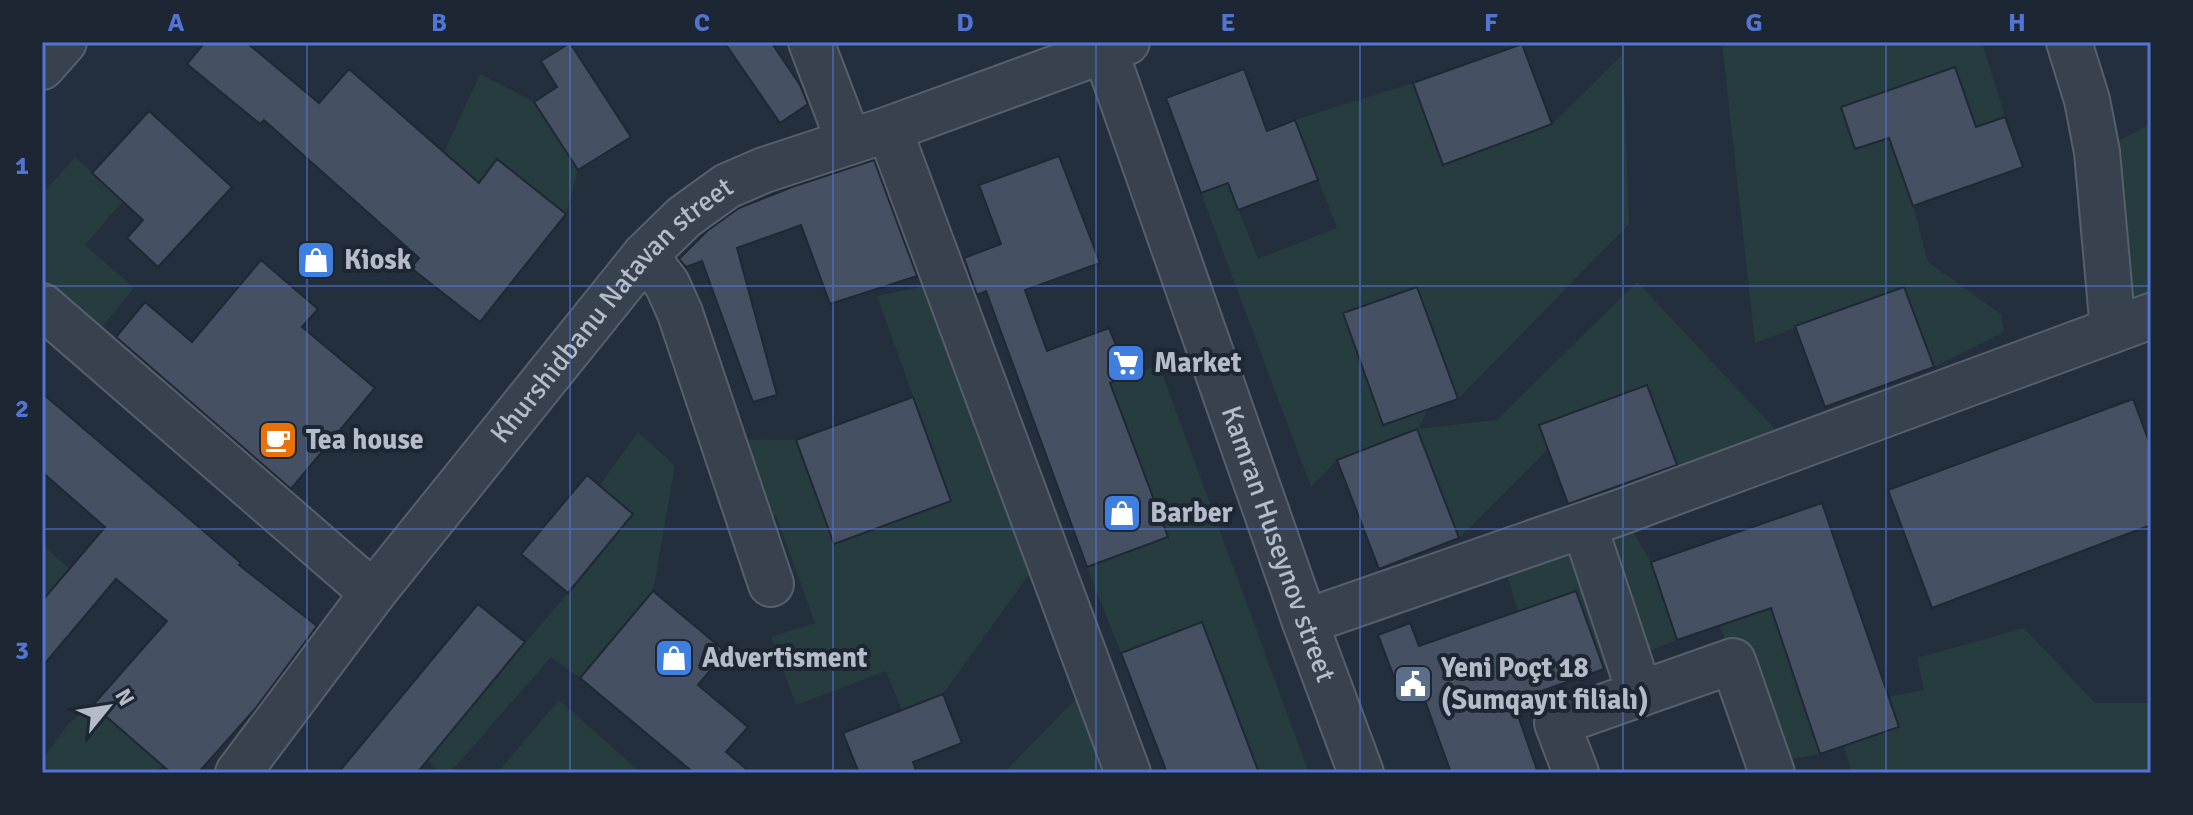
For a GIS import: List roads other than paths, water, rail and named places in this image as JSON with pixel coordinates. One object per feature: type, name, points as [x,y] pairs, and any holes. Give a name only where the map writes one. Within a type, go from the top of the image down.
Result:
[{"type":"street","points":[[42,67],[64,42]]},
{"type":"street","points":[[811,42],[849,142]]},
{"type":"street","points":[[1305,622],[1584,525],[2132,323],[2087,100],[2069,42]]},
{"type":"street","name":"Khurshidbanu Natavan street","points":[[238,773],[373,593],[645,255],[684,217],[727,186],[764,170],[889,129],[1111,45]]},
{"type":"street","name":"Kamran Huseynov street","points":[[1111,45],[1305,622],[1361,773]]},
{"type":"street","points":[[889,129],[1128,773]]},
{"type":"street","points":[[645,255],[667,284],[680,313],[771,584]]},
{"type":"street","points":[[42,306],[373,593]]},
{"type":"street","points":[[1584,525],[1640,694]]},
{"type":"street","points":[[1576,773],[1557,723],[1733,661],[1772,773]]},
{"type":"place","name":"Kiosk","points":[[316,260]]},
{"type":"place","name":"Market","points":[[1126,363]]},
{"type":"place","name":"Tea house","points":[[278,440]]},
{"type":"place","name":"Barber","points":[[1122,513]]},
{"type":"place","name":"Advertisment","points":[[674,658]]},
{"type":"place","name":"Yeni Poçt 18 (Sumqayıt filialı)","points":[[1413,684]]}]
